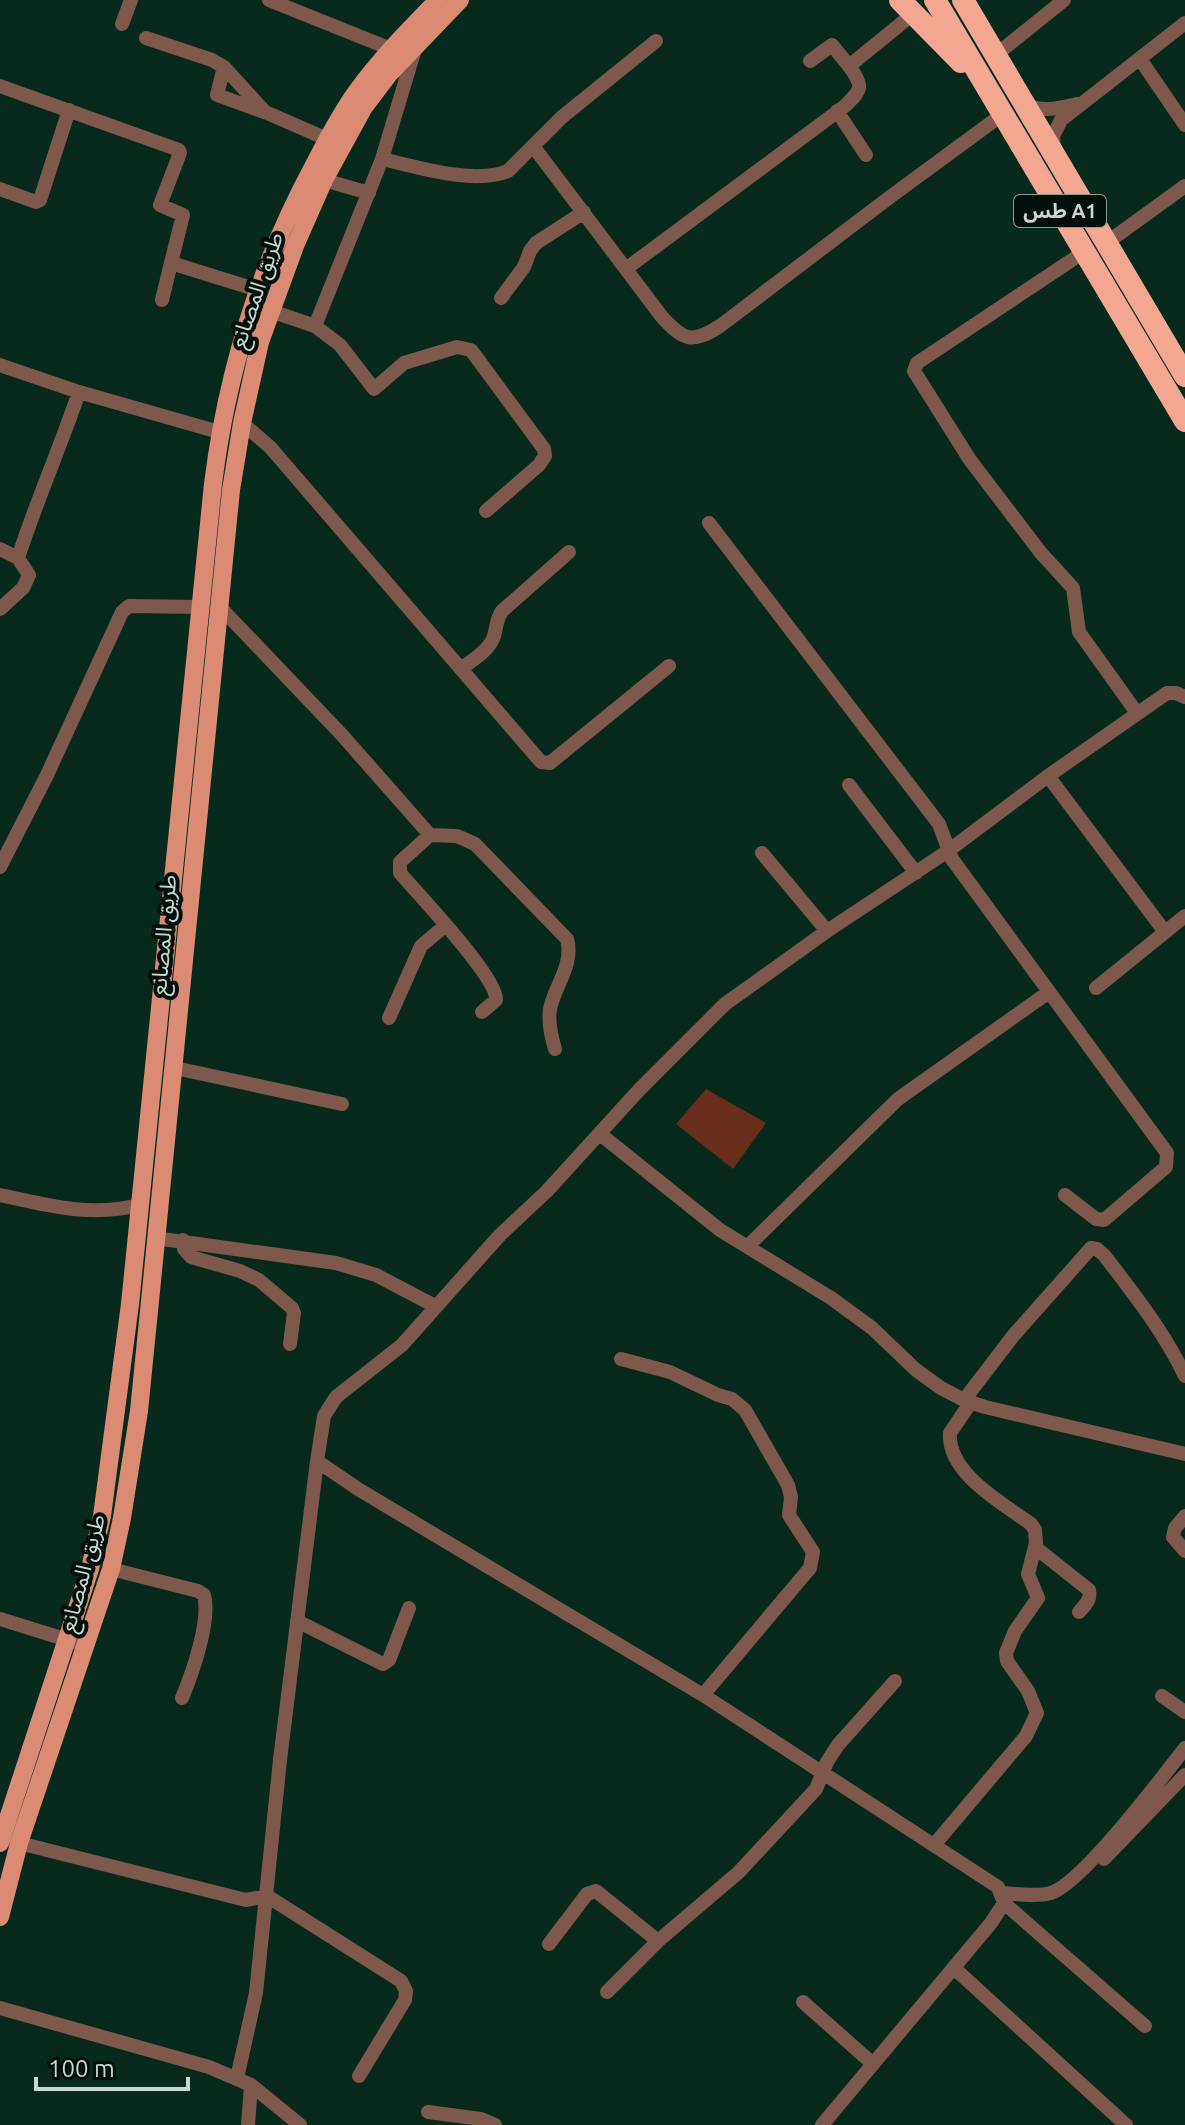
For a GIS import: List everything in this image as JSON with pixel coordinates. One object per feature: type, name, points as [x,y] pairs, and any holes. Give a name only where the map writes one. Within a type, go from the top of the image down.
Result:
[{"type":"highway","name":"طس A1","points":[[935,0],[1185,421]]},
{"type":"highway","name":"طس A1","points":[[963,0],[1185,376]]},
{"type":"highway","points":[[906,7],[990,93]]},
{"type":"main road","name":"طريق المصانع","points":[[0,1917],[10,1843],[90,1569],[102,1516],[118,1409],[219,432],[242,335],[300,191],[357,91],[391,49],[438,0]]},
{"type":"main road","name":"طريق المصانع","points":[[10,1843],[87,1646],[111,1569],[122,1518],[139,1411],[231,490],[260,342],[295,246],[324,180],[364,107],[389,74],[460,0]]},
{"type":"street","points":[[122,24],[131,0]]},
{"type":"street","points":[[269,0],[391,49]]},
{"type":"street","points":[[997,54],[1064,0]]},
{"type":"street","points":[[849,66],[906,7]]},
{"type":"street","points":[[1054,154],[1053,136],[1061,120],[1140,59],[1183,31]]},
{"type":"street","points":[[146,38],[224,67],[265,112]]},
{"type":"street","points":[[382,159],[476,176],[508,171],[562,117],[656,41]]},
{"type":"street","points":[[315,326],[382,159],[416,45]]},
{"type":"street","points":[[627,268],[837,111],[860,89],[861,83],[832,45],[810,61]]},
{"type":"street","points":[[1140,59],[1185,125]]},
{"type":"street","points":[[224,67],[217,95],[327,139]]},
{"type":"street","points":[[0,86],[180,150],[160,205],[183,215],[162,300]]},
{"type":"street","points":[[1025,104],[1034,109],[1053,110],[1081,103]]},
{"type":"street","points":[[0,189],[36,202],[40,200],[69,110]]},
{"type":"street","points":[[837,111],[866,155]]},
{"type":"street","points":[[533,146],[677,334],[695,338],[707,334],[1003,114]]},
{"type":"street","points":[[324,180],[369,193]]},
{"type":"street","points":[[1105,244],[1185,186]]},
{"type":"street","points":[[501,298],[524,267],[536,243],[584,212]]},
{"type":"street","points":[[1084,252],[917,363],[914,371],[970,460],[1041,553],[1073,588],[1079,632],[1137,713]]},
{"type":"street","points":[[171,263],[255,297],[271,312],[315,326],[340,345],[371,387],[376,389],[404,363],[457,347],[471,350],[544,449],[545,456],[539,465],[486,511]]},
{"type":"street","points":[[0,365],[79,392],[219,432]]},
{"type":"street","points":[[18,558],[79,392]]},
{"type":"street","points":[[242,423],[270,447],[544,764],[550,763],[669,666]]},
{"type":"street","points":[[709,523],[939,824],[947,840],[948,851],[1164,1145],[1169,1161],[1166,1167],[1104,1220],[1096,1219],[1065,1195]]},
{"type":"street","points":[[0,549],[18,558],[29,575],[23,588],[0,609]]},
{"type":"street","points":[[461,669],[488,647],[494,635],[494,624],[502,611],[569,552]]},
{"type":"street","points":[[0,867],[47,775],[122,612],[129,606],[199,607]]},
{"type":"street","points":[[219,606],[342,735],[430,835],[457,836],[475,844],[567,939],[569,959],[549,1013],[555,1049]]},
{"type":"street","points":[[248,2125],[244,2082],[297,1621],[324,1416],[336,1397],[391,1356],[500,1235],[547,1191],[639,1090],[725,1004],[827,931],[948,851],[1137,713],[1167,693],[1185,697]]},
{"type":"street","points":[[1048,776],[1165,932]]},
{"type":"street","points":[[849,785],[916,873]]},
{"type":"street","points":[[430,835],[399,867],[400,873],[446,925],[497,993],[496,1000],[482,1012]]},
{"type":"street","points":[[762,853],[827,931]]},
{"type":"street","points":[[1096,988],[1185,916]]},
{"type":"street","points":[[389,1018],[421,946],[446,925]]},
{"type":"street","points":[[748,1246],[898,1099],[1049,992]]},
{"type":"street","points":[[175,1068],[342,1104]]},
{"type":"street","points":[[600,1134],[720,1230],[831,1298],[872,1328],[916,1370],[967,1401],[1185,1454]]},
{"type":"street","points":[[0,1195],[86,1211],[113,1211],[140,1205]]},
{"type":"street","points":[[155,1238],[336,1263],[376,1275],[435,1306]]},
{"type":"street","points":[[183,1240],[184,1249],[191,1257],[240,1271],[259,1280],[292,1308],[290,1344]]},
{"type":"street","points":[[934,1845],[1026,1736],[1036,1721],[1037,1713],[1032,1699],[1007,1661],[1006,1653],[1015,1631],[1038,1598],[1028,1574],[1037,1537],[1031,1524],[965,1473],[954,1460],[950,1433],[967,1401],[1013,1336],[1091,1248],[1104,1255],[1144,1307],[1172,1348],[1185,1376]]},
{"type":"street","points":[[621,1359],[670,1372],[732,1399],[745,1410],[788,1485],[791,1497],[789,1515],[813,1552],[810,1568],[703,1695]]},
{"type":"street","points":[[317,1461],[411,1521],[703,1695],[992,1882],[1003,1898],[1145,2026]]},
{"type":"street","points":[[1185,1516],[1175,1528],[1173,1537],[1185,1551]]},
{"type":"street","points":[[1036,1548],[1089,1590],[1091,1596],[1088,1603],[1079,1612]]},
{"type":"street","points":[[111,1569],[204,1595],[206,1603],[201,1633],[182,1698]]},
{"type":"street","points":[[297,1621],[383,1664],[389,1660],[409,1608]]},
{"type":"street","points":[[0,1619],[87,1646]]},
{"type":"street","points":[[607,1992],[658,1941],[739,1872],[816,1789],[838,1745],[895,1681]]},
{"type":"street","points":[[1162,1696],[1185,1712]]},
{"type":"street","points":[[1003,1898],[1049,1894],[1077,1876],[1185,1748]]},
{"type":"street","points":[[1077,1876],[1096,1867],[1185,1775]]},
{"type":"street","points":[[10,1843],[246,1900],[267,1896],[401,1981],[406,1991],[405,2000],[359,2076]]},
{"type":"street","points":[[549,1944],[587,1894],[596,1891],[658,1941]]},
{"type":"street","points":[[822,2125],[954,1968],[1003,1898]]},
{"type":"street","points":[[954,1968],[1126,2125]]},
{"type":"street","points":[[803,2002],[873,2064]]},
{"type":"street","points":[[0,2008],[209,2067],[244,2082],[300,2125]]},
{"type":"street","points":[[428,2112],[481,2119],[495,2125]]},
{"type":"shaded area","points":[[706,1089],[766,1123],[733,1169],[676,1124]]}]
